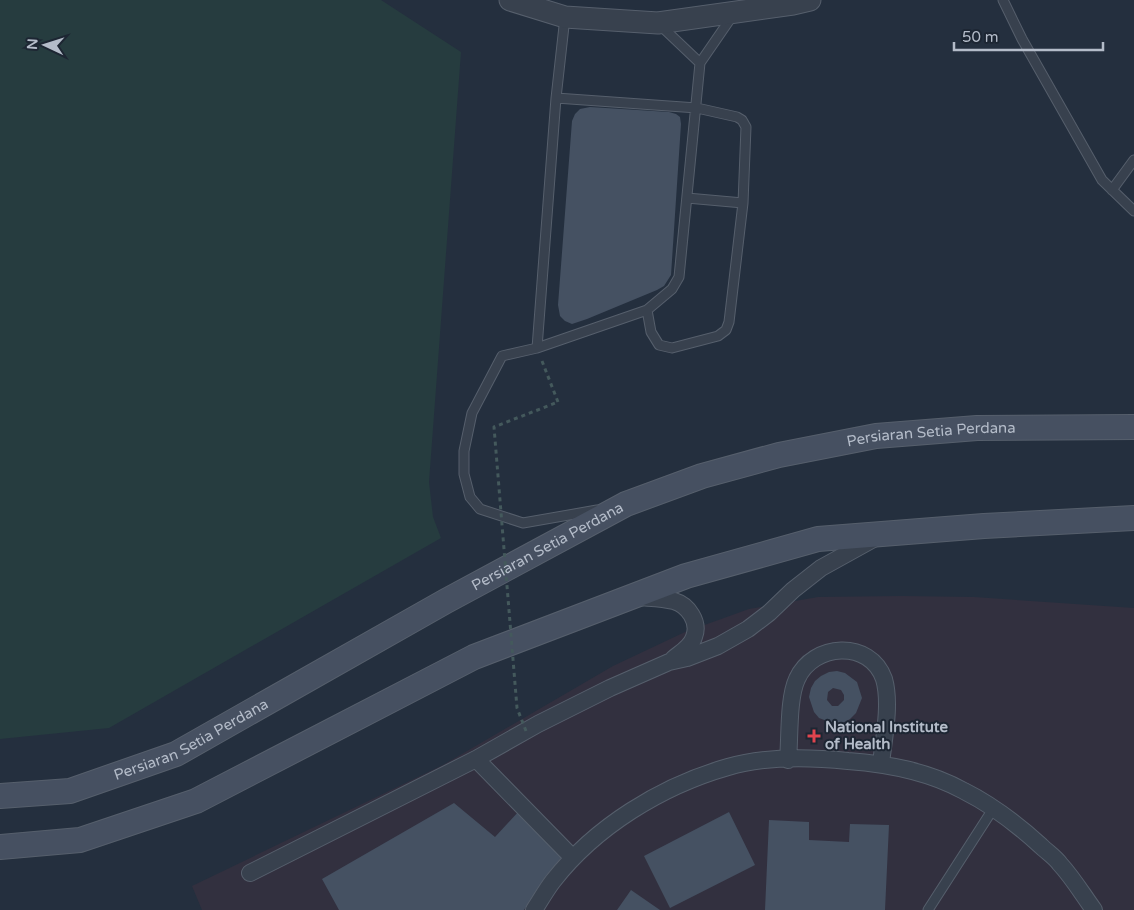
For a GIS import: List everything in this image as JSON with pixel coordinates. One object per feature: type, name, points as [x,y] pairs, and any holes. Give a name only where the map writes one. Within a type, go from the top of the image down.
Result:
[{"type":"main road","name":"Persiaran Setia Perdana","points":[[0,796],[70,791],[176,754],[446,601],[626,504],[702,476],[779,455],[876,436],[977,428],[1134,428]]},
{"type":"main road","points":[[0,847],[80,840],[196,801],[474,657],[686,576],[818,539],[984,526],[1134,518]]},
{"type":"street","points":[[510,0],[565,16],[658,23],[810,0]]},
{"type":"street","points":[[250,873],[610,688],[669,662],[687,658],[718,646],[748,629],[821,568],[883,534]]},
{"type":"street","points":[[633,596],[675,601],[686,606],[692,615],[695,625],[695,637],[688,647],[669,662]]},
{"type":"street","points":[[788,760],[796,680],[805,666],[818,656],[835,650],[852,651],[867,657],[880,669],[887,700],[881,763]]},
{"type":"street","points":[[476,758],[573,858]]},
{"type":"street","points":[[534,910],[552,882],[573,858],[599,835],[634,809],[679,784],[728,767],[766,760],[833,759],[881,763],[928,775],[964,790],[1018,825],[1060,864],[1094,910]]},
{"type":"lane","points":[[1003,0],[1022,39],[1102,180],[1134,211]]},
{"type":"lane","points":[[626,504],[548,520],[523,523],[480,510],[470,496],[464,474],[464,451],[472,413],[502,356],[537,348],[647,310],[672,289],[679,277],[700,63],[735,12]]},
{"type":"lane","points":[[537,348],[556,98],[565,16]]},
{"type":"lane","points":[[658,23],[700,63]]},
{"type":"lane","points":[[556,98],[697,108],[737,117],[742,120],[746,127],[743,203],[729,322],[726,330],[718,336],[672,348],[659,346],[651,332],[647,310]]},
{"type":"lane","points":[[1112,190],[1134,160]]},
{"type":"lane","points":[[687,198],[743,203]]},
{"type":"lane","points":[[928,910],[993,809]]},
{"type":"path","points":[[526,731],[517,708],[494,426],[558,402],[537,348]]},
{"type":"shaded area","name":"National Institute of Health","points":[[818,597],[974,597],[1134,608],[1134,910],[202,910],[192,886],[443,765],[613,666],[685,632],[749,609]]},
{"type":"green space","points":[[0,0],[381,0],[461,52],[429,482],[433,517],[441,538],[109,728],[0,739]]},
{"type":"building","points":[[590,107],[669,112],[680,117],[671,275],[664,286],[657,290],[572,324],[560,316],[558,305],[572,121],[580,109]]},
{"type":"building","points":[[829,672],[845,673],[857,682],[862,698],[856,713],[843,723],[835,724],[819,718],[814,712],[809,697],[815,681]],"holes":[[[833,688],[841,690],[844,700],[838,706],[832,706],[827,700],[828,692]]]},
{"type":"building","points":[[454,803],[495,837],[519,811],[564,854],[546,876],[524,910],[339,910],[322,879]]},
{"type":"building","points":[[729,812],[755,865],[670,908],[644,856]]},
{"type":"building","points":[[769,820],[809,822],[809,840],[849,842],[850,824],[889,825],[885,910],[765,910]]},
{"type":"building","points":[[631,890],[660,910],[617,910]]},
{"type":"place","name":"National Institute of Health","points":[[814,736]]}]
